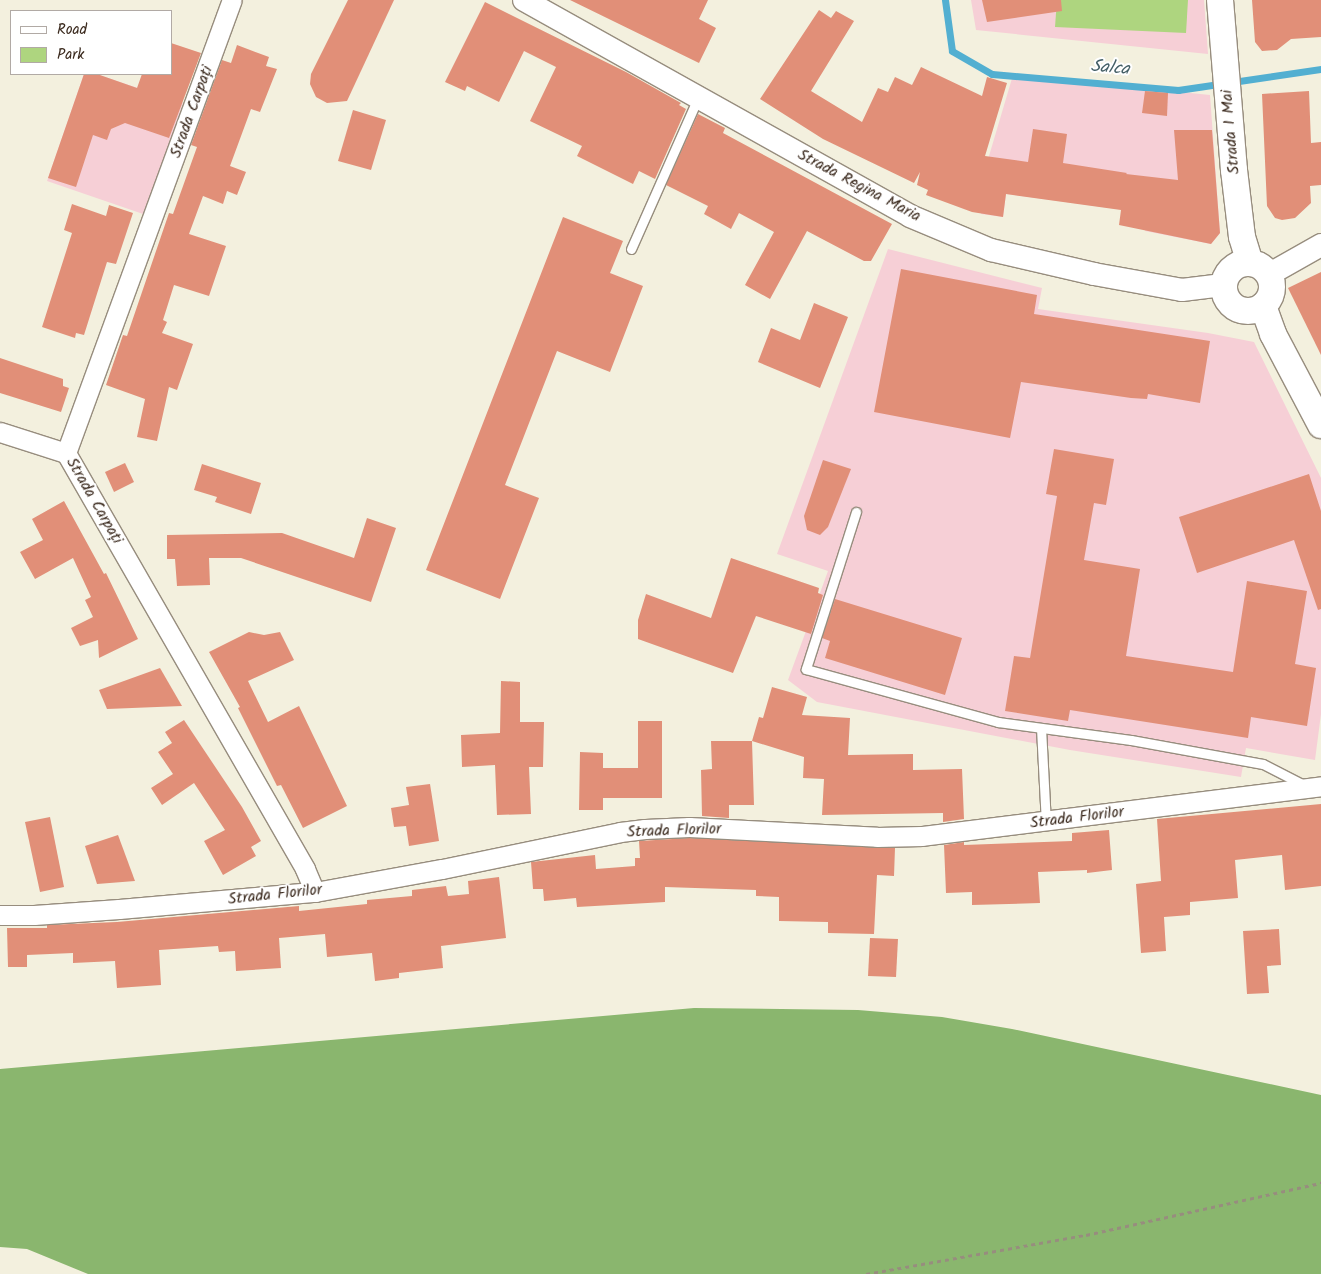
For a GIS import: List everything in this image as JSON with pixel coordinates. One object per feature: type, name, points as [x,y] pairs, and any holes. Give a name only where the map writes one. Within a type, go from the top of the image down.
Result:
[{"type":"main road","name":"Strada 1 Mai","points":[[1220,0],[1229,117],[1242,237],[1259,269]]},
{"type":"main road","points":[[1237,265],[1259,269],[1272,285],[1270,297],[1263,306],[1250,311],[1236,308],[1227,300],[1224,286],[1228,273],[1237,265]]},
{"type":"main road","points":[[1263,306],[1272,334],[1321,425]]},
{"type":"street","name":"Strada Carpați","points":[[232,0],[66,453],[305,869],[315,892]]},
{"type":"street","name":"Strada Regina Maria","points":[[524,0],[910,216],[991,250],[1094,274],[1182,290],[1224,286]]},
{"type":"street","points":[[1259,269],[1321,245]]},
{"type":"street","points":[[0,432],[66,453]]},
{"type":"street","name":"Strada Florilor","points":[[0,915],[34,916],[119,910],[315,892],[422,873],[620,832],[689,828],[877,837],[922,836],[1315,787]]},
{"type":"lane","points":[[631,249],[698,98]]},
{"type":"lane","points":[[856,512],[806,669],[998,722],[1131,740],[1263,764],[1315,787]]},
{"type":"lane","points":[[1041,728],[1046,822]]},
{"type":"path","points":[[866,1274],[1086,1235],[1321,1183]]},
{"type":"shaded area","points":[[971,0],[1204,0],[1208,54],[976,30]]},
{"type":"shaded area","points":[[84,75],[99,75],[183,103],[146,215],[47,181]]},
{"type":"shaded area","points":[[1013,75],[1210,95],[1220,233],[1211,244],[1145,231],[1147,213],[1006,194],[1003,217],[981,214],[989,156]]},
{"type":"shaded area","points":[[888,249],[1042,288],[1038,309],[1208,333],[1254,342],[1321,478],[1321,714],[1315,760],[1246,748],[1241,777],[1070,750],[817,702],[788,680],[828,571],[777,554]]},
{"type":"green space","points":[[1057,0],[1188,0],[1186,33],[1055,27]]},
{"type":"green space","points":[[694,1008],[858,1010],[942,1017],[1012,1029],[1321,1095],[1321,1274],[88,1274],[27,1249],[0,1247],[0,1069]]},
{"type":"building","points":[[348,0],[394,0],[347,101],[327,103],[316,97],[310,84],[311,74]]},
{"type":"building","points":[[570,0],[708,0],[699,19],[716,28],[699,63]]},
{"type":"building","points":[[982,0],[1061,0],[1062,11],[987,22]]},
{"type":"building","points":[[1252,0],[1321,0],[1321,37],[1291,39],[1277,50],[1262,51],[1255,42]]},
{"type":"building","points":[[485,2],[626,72],[681,103],[679,105],[686,109],[655,179],[639,171],[633,184],[577,156],[582,146],[530,121],[556,67],[524,51],[499,102],[467,86],[465,91],[445,82]]},
{"type":"building","points":[[819,10],[831,18],[836,11],[854,21],[811,91],[862,122],[878,88],[888,92],[895,77],[912,85],[921,67],[982,96],[987,77],[1007,83],[985,156],[1028,162],[1033,129],[1067,134],[1063,163],[1126,174],[1178,180],[1174,130],[1212,130],[1220,233],[1211,244],[1119,225],[1121,210],[1006,194],[1003,217],[972,212],[926,195],[928,190],[917,185],[920,172],[914,183],[823,139],[760,99]]},
{"type":"building","points":[[172,43],[201,53],[169,138],[125,123],[111,129],[107,140],[93,135],[76,187],[48,178],[84,75],[100,75],[137,88],[142,75],[172,75]]},
{"type":"building","points":[[237,45],[269,57],[266,66],[277,69],[260,112],[251,109],[230,166],[246,172],[237,195],[227,191],[223,204],[203,196],[189,234],[226,246],[209,296],[174,285],[163,320],[167,322],[162,333],[193,344],[177,390],[169,387],[157,441],[137,437],[145,399],[106,385],[123,335],[127,336],[169,213],[173,214],[197,147],[191,145],[222,60],[231,63]]},
{"type":"building","points":[[1145,91],[1168,93],[1167,116],[1142,113]]},
{"type":"building","points":[[1309,91],[1311,143],[1321,142],[1321,185],[1310,186],[1311,203],[1295,218],[1282,220],[1275,218],[1267,206],[1262,94]]},
{"type":"building","points":[[353,110],[386,120],[371,170],[338,161]]},
{"type":"building","points":[[698,114],[725,128],[723,133],[892,224],[871,261],[864,261],[807,231],[770,299],[745,285],[774,232],[739,213],[731,229],[704,214],[708,206],[666,185]]},
{"type":"building","points":[[72,204],[106,216],[109,205],[133,213],[116,264],[107,262],[84,335],[76,333],[75,338],[42,327],[72,233],[64,230]]},
{"type":"building","points":[[563,217],[623,241],[610,273],[643,286],[610,372],[557,351],[505,485],[539,498],[500,599],[426,570]]},
{"type":"building","points":[[901,269],[1037,295],[1034,314],[1210,341],[1200,403],[1148,394],[1147,399],[1131,398],[1021,382],[1010,438],[874,412]]},
{"type":"building","points":[[1321,272],[1321,355],[1288,288]]},
{"type":"building","points":[[814,303],[848,317],[820,388],[758,362],[771,328],[800,340]]},
{"type":"building","points":[[0,358],[63,379],[63,386],[69,388],[61,412],[0,393]]},
{"type":"building","points":[[1054,449],[1114,459],[1106,505],[1094,503],[1084,560],[1140,569],[1126,656],[1233,672],[1247,581],[1307,591],[1295,664],[1316,668],[1307,726],[1251,717],[1248,738],[1070,710],[1068,721],[1005,711],[1014,656],[1030,658],[1057,496],[1046,494]]},
{"type":"building","points":[[823,460],[851,469],[828,527],[820,535],[807,530],[804,516]]},
{"type":"building","points":[[125,463],[134,482],[114,492],[105,472]]},
{"type":"building","points":[[202,464],[261,483],[251,514],[215,502],[217,497],[194,490]]},
{"type":"building","points":[[1309,474],[1321,511],[1321,609],[1318,610],[1294,540],[1197,573],[1179,517]]},
{"type":"building","points":[[64,501],[104,574],[106,573],[138,639],[99,658],[98,640],[80,646],[71,628],[93,617],[85,600],[91,597],[73,558],[35,579],[20,552],[43,540],[32,519]]},
{"type":"building","points":[[367,518],[396,528],[371,602],[241,558],[209,558],[210,585],[177,586],[175,559],[167,559],[167,535],[282,533],[354,558]]},
{"type":"building","points":[[731,558],[819,588],[818,593],[823,595],[811,634],[756,616],[733,673],[638,639],[638,620],[646,594],[711,618]]},
{"type":"building","points":[[835,599],[962,638],[945,695],[825,658],[830,641],[822,638]]},
{"type":"building","points":[[249,632],[264,635],[280,632],[294,660],[248,681],[268,722],[299,706],[347,806],[303,828],[281,785],[277,786],[238,708],[240,707],[209,652]]},
{"type":"building","points":[[160,668],[182,706],[107,709],[99,690]]},
{"type":"building","points":[[501,681],[520,682],[520,722],[544,722],[543,767],[529,767],[531,814],[497,815],[495,765],[462,767],[461,735],[500,733]]},
{"type":"building","points":[[772,687],[807,697],[802,715],[850,718],[848,755],[913,754],[913,770],[962,769],[964,819],[943,822],[943,813],[822,815],[824,779],[803,778],[804,757],[752,741],[759,717],[763,718]]},
{"type":"building","points":[[184,720],[242,807],[261,841],[251,847],[256,856],[223,875],[204,841],[225,830],[194,783],[162,805],[151,788],[173,774],[158,752],[172,743],[165,732]]},
{"type":"building","points":[[638,721],[662,721],[662,798],[603,798],[603,810],[579,810],[580,752],[603,753],[603,768],[638,768]]},
{"type":"building","points":[[711,741],[752,741],[754,805],[729,805],[729,818],[702,816],[701,770],[712,769]]},
{"type":"building","points":[[430,784],[439,841],[409,846],[406,826],[394,827],[391,808],[409,805],[406,787]]},
{"type":"building","points":[[1321,804],[1321,886],[1285,890],[1282,855],[1235,860],[1238,898],[1190,902],[1190,915],[1164,917],[1166,951],[1141,953],[1136,884],[1161,881],[1157,819]]},
{"type":"building","points":[[50,817],[64,887],[40,892],[25,822]]},
{"type":"building","points":[[1109,830],[1112,870],[1087,873],[1087,870],[1038,872],[1040,903],[972,905],[972,892],[946,893],[944,845],[964,842],[964,845],[1072,841],[1072,833]]},
{"type":"building","points":[[118,835],[135,881],[97,884],[85,846]]},
{"type":"building","points":[[689,838],[895,848],[894,876],[877,875],[874,934],[828,933],[828,922],[779,921],[779,897],[756,896],[756,890],[665,887],[665,902],[577,907],[576,898],[544,901],[543,889],[533,889],[531,862],[595,855],[596,869],[635,866],[635,858],[640,858],[639,841]]},
{"type":"building","points":[[499,877],[506,938],[441,946],[443,968],[399,973],[399,978],[375,981],[372,953],[327,957],[325,934],[279,938],[281,968],[236,971],[235,951],[219,952],[218,946],[159,950],[161,985],[117,988],[115,961],[73,963],[73,953],[27,955],[27,967],[8,967],[7,928],[47,928],[47,925],[117,922],[299,906],[299,911],[367,904],[367,900],[412,896],[412,890],[446,886],[448,896],[469,894],[468,881]]},
{"type":"building","points":[[1279,929],[1281,965],[1267,966],[1269,993],[1247,994],[1243,931]]},
{"type":"building","points":[[870,938],[898,939],[896,977],[868,976]]},
{"type":"waterway","name":"Salca","points":[[945,0],[952,51],[992,74],[1178,90],[1321,69]]}]
